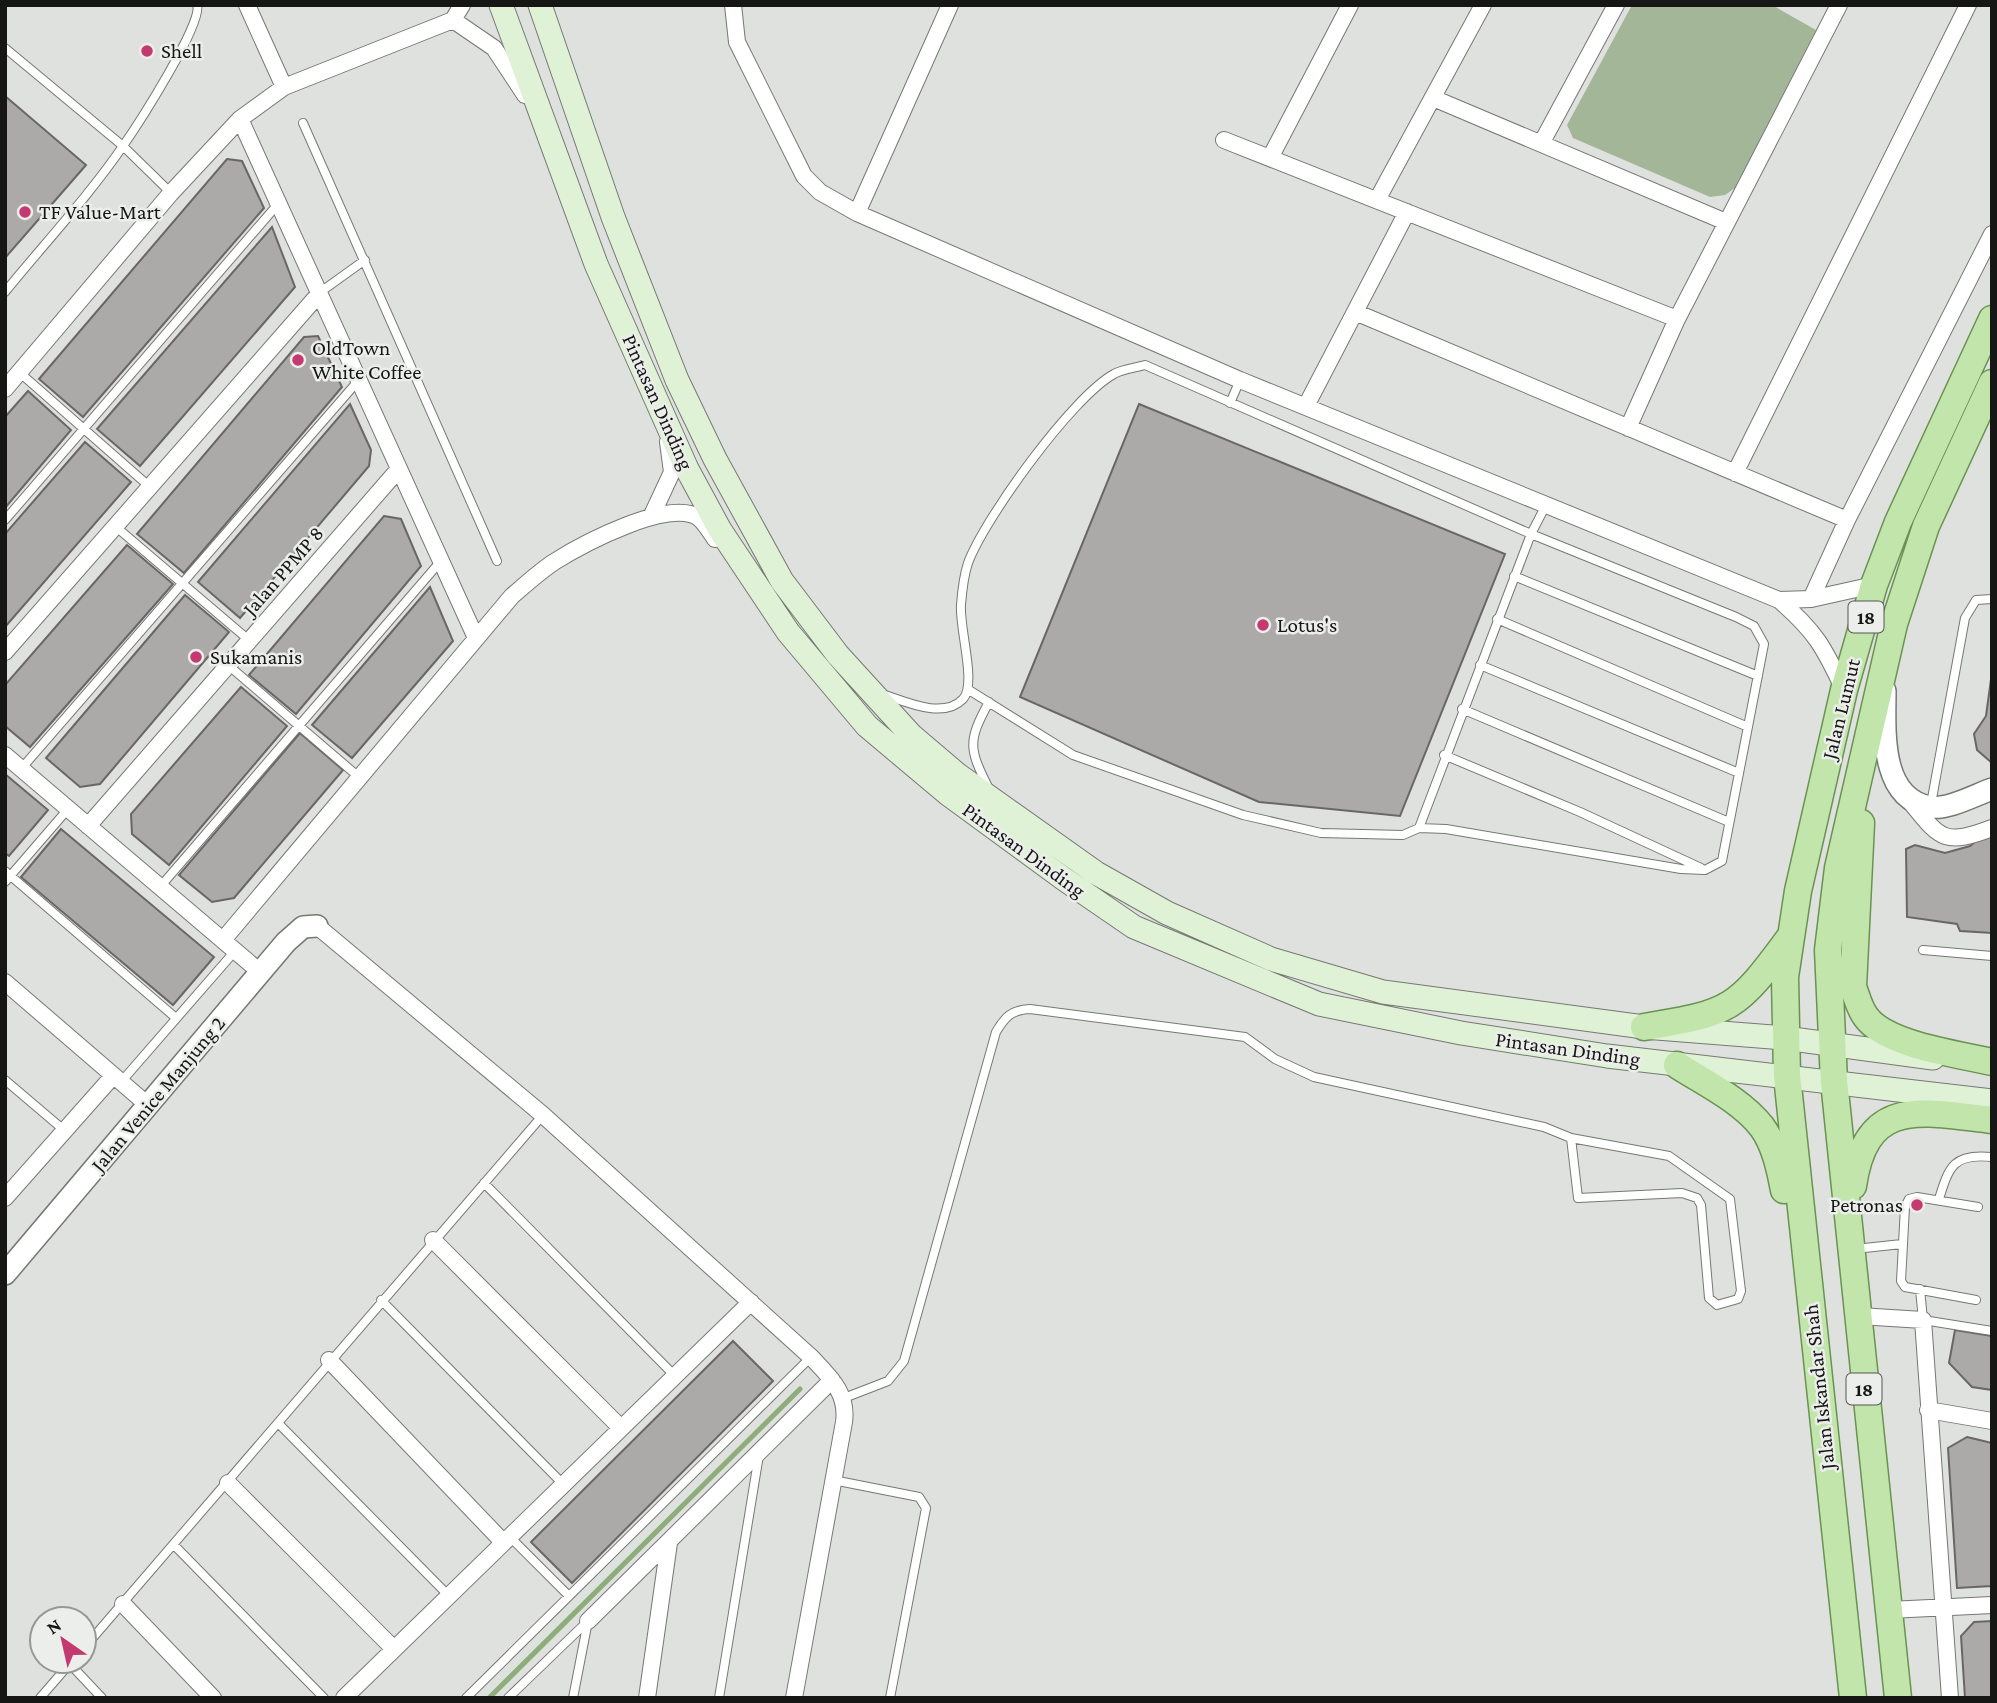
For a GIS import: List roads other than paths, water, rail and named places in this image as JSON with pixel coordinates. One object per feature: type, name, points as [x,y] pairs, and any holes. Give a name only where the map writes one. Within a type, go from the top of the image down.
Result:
[{"type":"main road","name":"Pintasan Dinding","points":[[501,5],[596,264],[687,469],[720,530],[788,632],[867,726],[948,794],[1134,927],[1319,1004],[1461,1033],[1677,1065],[1992,1101]]},
{"type":"main road","name":"Pintasan Dinding","points":[[540,5],[613,217],[677,380],[715,459],[782,582],[868,689],[911,734],[995,802],[1107,880],[1167,913],[1271,959],[1382,992],[1644,1027],[1785,1038],[1992,1064]]},
{"type":"main road","name":"Jalan Lumut","points":[[1785,1038],[1785,977],[1798,891],[1844,690],[1874,585],[1898,522],[1992,319]]},
{"type":"main road","name":"Jalan Lumut","points":[[1832,1046],[1828,950],[1838,868],[1885,658],[1926,526],[1991,388]]},
{"type":"main road","points":[[1863,762],[1853,987],[1859,1005],[1880,1030],[1920,1045],[1992,1064]]},
{"type":"main road","points":[[1644,1027],[1707,1016],[1739,1000],[1793,933]]},
{"type":"main road","name":"18","points":[[1785,1038],[1787,1076]]},
{"type":"main road","name":"18","points":[[1832,1046],[1898,1698]]},
{"type":"main road","points":[[1677,1065],[1738,1105],[1762,1127],[1777,1157],[1810,1300]]},
{"type":"main road","name":"Jalan Iskandar Shah","points":[[1787,1076],[1853,1698]]},
{"type":"main road","points":[[1848,1216],[1857,1158],[1864,1142],[1884,1124],[1912,1111],[1992,1119]]},
{"type":"street","points":[[247,5],[284,87]]},
{"type":"street","points":[[5,389],[171,193],[240,119],[284,87],[453,20],[462,5]]},
{"type":"street","points":[[733,5],[737,42],[804,176],[820,192],[857,214],[1240,380],[1779,600],[1809,625],[1819,639],[1844,690]]},
{"type":"street","points":[[857,214],[950,5]]},
{"type":"street","points":[[1270,158],[1350,5]]},
{"type":"street","points":[[1377,200],[1483,5]]},
{"type":"street","points":[[1542,142],[1616,5]]},
{"type":"street","points":[[1628,428],[1677,319],[1839,5]]},
{"type":"street","points":[[1735,473],[1968,5]]},
{"type":"street","points":[[453,20],[478,34],[502,58],[519,82],[557,156]]},
{"type":"street","points":[[1433,98],[1726,222]]},
{"type":"street","points":[[240,119],[476,638]]},
{"type":"street","points":[[1224,139],[1677,319]]},
{"type":"street","points":[[1306,405],[1407,212]]},
{"type":"street","points":[[1811,599],[1847,520],[1992,234]]},
{"type":"street","points":[[5,652],[319,294]]},
{"type":"street","points":[[1354,312],[1847,520]]},
{"type":"street","points":[[652,515],[672,472],[660,406]]},
{"type":"street","name":"Jalan PPMP 8","points":[[88,826],[398,470]]},
{"type":"street","points":[[229,946],[360,778],[476,638],[512,596],[556,561],[652,515],[681,513],[698,517],[747,587],[788,632]]},
{"type":"street","points":[[1779,600],[1811,599],[1874,585]]},
{"type":"street","points":[[1885,658],[1885,750],[1893,774],[1907,797],[1933,830],[1947,838],[1962,840],[1992,828]]},
{"type":"street","points":[[5,755],[260,972]]},
{"type":"street","points":[[1907,797],[1931,807],[1963,800],[1992,789]]},
{"type":"street","points":[[317,926],[543,1115],[811,1357],[844,1398],[846,1409],[794,1698]]},
{"type":"street","name":"Jalan Venice Manjung 2","points":[[5,1274],[149,1107],[260,972],[303,927],[317,926]]},
{"type":"street","points":[[5,982],[149,1107]]},
{"type":"street","points":[[7,1193],[117,1079]]},
{"type":"street","points":[[433,1240],[620,1427]]},
{"type":"street","points":[[344,1698],[751,1302]]},
{"type":"street","points":[[1859,1316],[1923,1320],[1950,1698]]},
{"type":"street","points":[[329,1360],[506,1539]]},
{"type":"street","points":[[588,1620],[832,1380]]},
{"type":"street","points":[[1928,1410],[1992,1421]]},
{"type":"street","points":[[228,1483],[394,1649]]},
{"type":"street","points":[[647,1698],[669,1543]]},
{"type":"street","points":[[123,1604],[213,1698]]},
{"type":"street","points":[[1889,1610],[1944,1605],[1992,1605]]},
{"type":"lane","points":[[5,292],[123,146],[198,20],[197,5]]},
{"type":"lane","points":[[5,48],[123,146],[171,193]]},
{"type":"lane","points":[[303,123],[497,561]]},
{"type":"lane","points":[[5,520],[278,204]]},
{"type":"lane","points":[[319,294],[365,260]]},
{"type":"lane","points":[[868,689],[925,708],[937,708],[962,700],[969,690],[961,606],[967,565],[984,530],[1060,422],[1114,373],[1144,365],[1531,534],[1754,626],[1764,644],[1722,861],[1705,870],[1681,869],[1419,828],[1403,835],[1321,833],[1243,815],[1073,755],[969,690]]},
{"type":"lane","points":[[19,372],[150,487]]},
{"type":"lane","points":[[1230,403],[1240,380]]},
{"type":"lane","points":[[21,769],[358,381]]},
{"type":"lane","points":[[1419,828],[1444,755],[1497,619],[1531,534],[1546,505]]},
{"type":"lane","points":[[115,527],[250,641]]},
{"type":"lane","points":[[160,887],[440,562]]},
{"type":"lane","points":[[1514,576],[1758,676]]},
{"type":"lane","points":[[1931,807],[1965,618],[1976,600],[1988,597],[1992,599]]},
{"type":"lane","points":[[1497,619],[1748,727]]},
{"type":"lane","points":[[229,665],[360,778]]},
{"type":"lane","points":[[1480,665],[1739,773]]},
{"type":"lane","points":[[989,702],[973,731],[971,746],[975,762],[995,802]]},
{"type":"lane","points":[[1462,709],[1730,822]]},
{"type":"lane","points":[[1444,755],[1580,812],[1705,870]]},
{"type":"lane","points":[[68,809],[7,876],[176,1018]]},
{"type":"lane","points":[[117,1079],[176,1018],[229,946]]},
{"type":"lane","points":[[1923,950],[1992,956]]},
{"type":"lane","points":[[844,1398],[888,1381],[904,1361],[996,1032],[1005,1018],[1016,1010],[1030,1009],[1245,1037],[1275,1059],[1314,1077],[1544,1127],[1572,1138],[1668,1156],[1728,1196],[1732,1203],[1741,1291],[1738,1299],[1717,1305],[1709,1298],[1701,1205],[1697,1198],[1682,1193],[1578,1198],[1572,1138]]},
{"type":"lane","points":[[5,1080],[65,1131]]},
{"type":"lane","points":[[98,1632],[228,1483],[329,1360],[543,1115]]},
{"type":"lane","points":[[1939,1199],[1952,1166],[1963,1157],[1992,1157]]},
{"type":"lane","points":[[484,1183],[674,1375]]},
{"type":"lane","points":[[1976,1300],[1905,1287],[1901,1281],[1905,1206],[1909,1199],[1939,1199],[1978,1207]]},
{"type":"lane","points":[[1852,1249],[1902,1244]]},
{"type":"lane","points":[[1920,1289],[1923,1320],[1992,1331]]},
{"type":"lane","points":[[381,1300],[562,1483]]},
{"type":"lane","points":[[466,1698],[811,1357]]},
{"type":"lane","points":[[278,1423],[449,1595]]},
{"type":"lane","points":[[719,1698],[760,1452]]},
{"type":"lane","points":[[833,1480],[919,1497],[926,1508],[890,1698]]},
{"type":"lane","points":[[506,1539],[569,1596]]},
{"type":"lane","points":[[174,1545],[324,1698]]},
{"type":"lane","points":[[508,1698],[588,1620]]},
{"type":"lane","points":[[573,1698],[588,1620]]},
{"type":"lane","points":[[40,1698],[60,1675]]},
{"type":"lane","points":[[82,1675],[102,1698]]},
{"type":"waterway","points":[[489,1698],[800,1389]]},
{"type":"place","name":"Shell","points":[[147,51]]},
{"type":"place","name":"TF Value-Mart","points":[[25,212]]},
{"type":"place","name":"OldTown White Coffee","points":[[298,360]]},
{"type":"place","name":"Lotus's","points":[[1263,625]]},
{"type":"place","name":"Sukamanis","points":[[196,657]]},
{"type":"place","name":"Petronas","points":[[1917,1205]]}]
